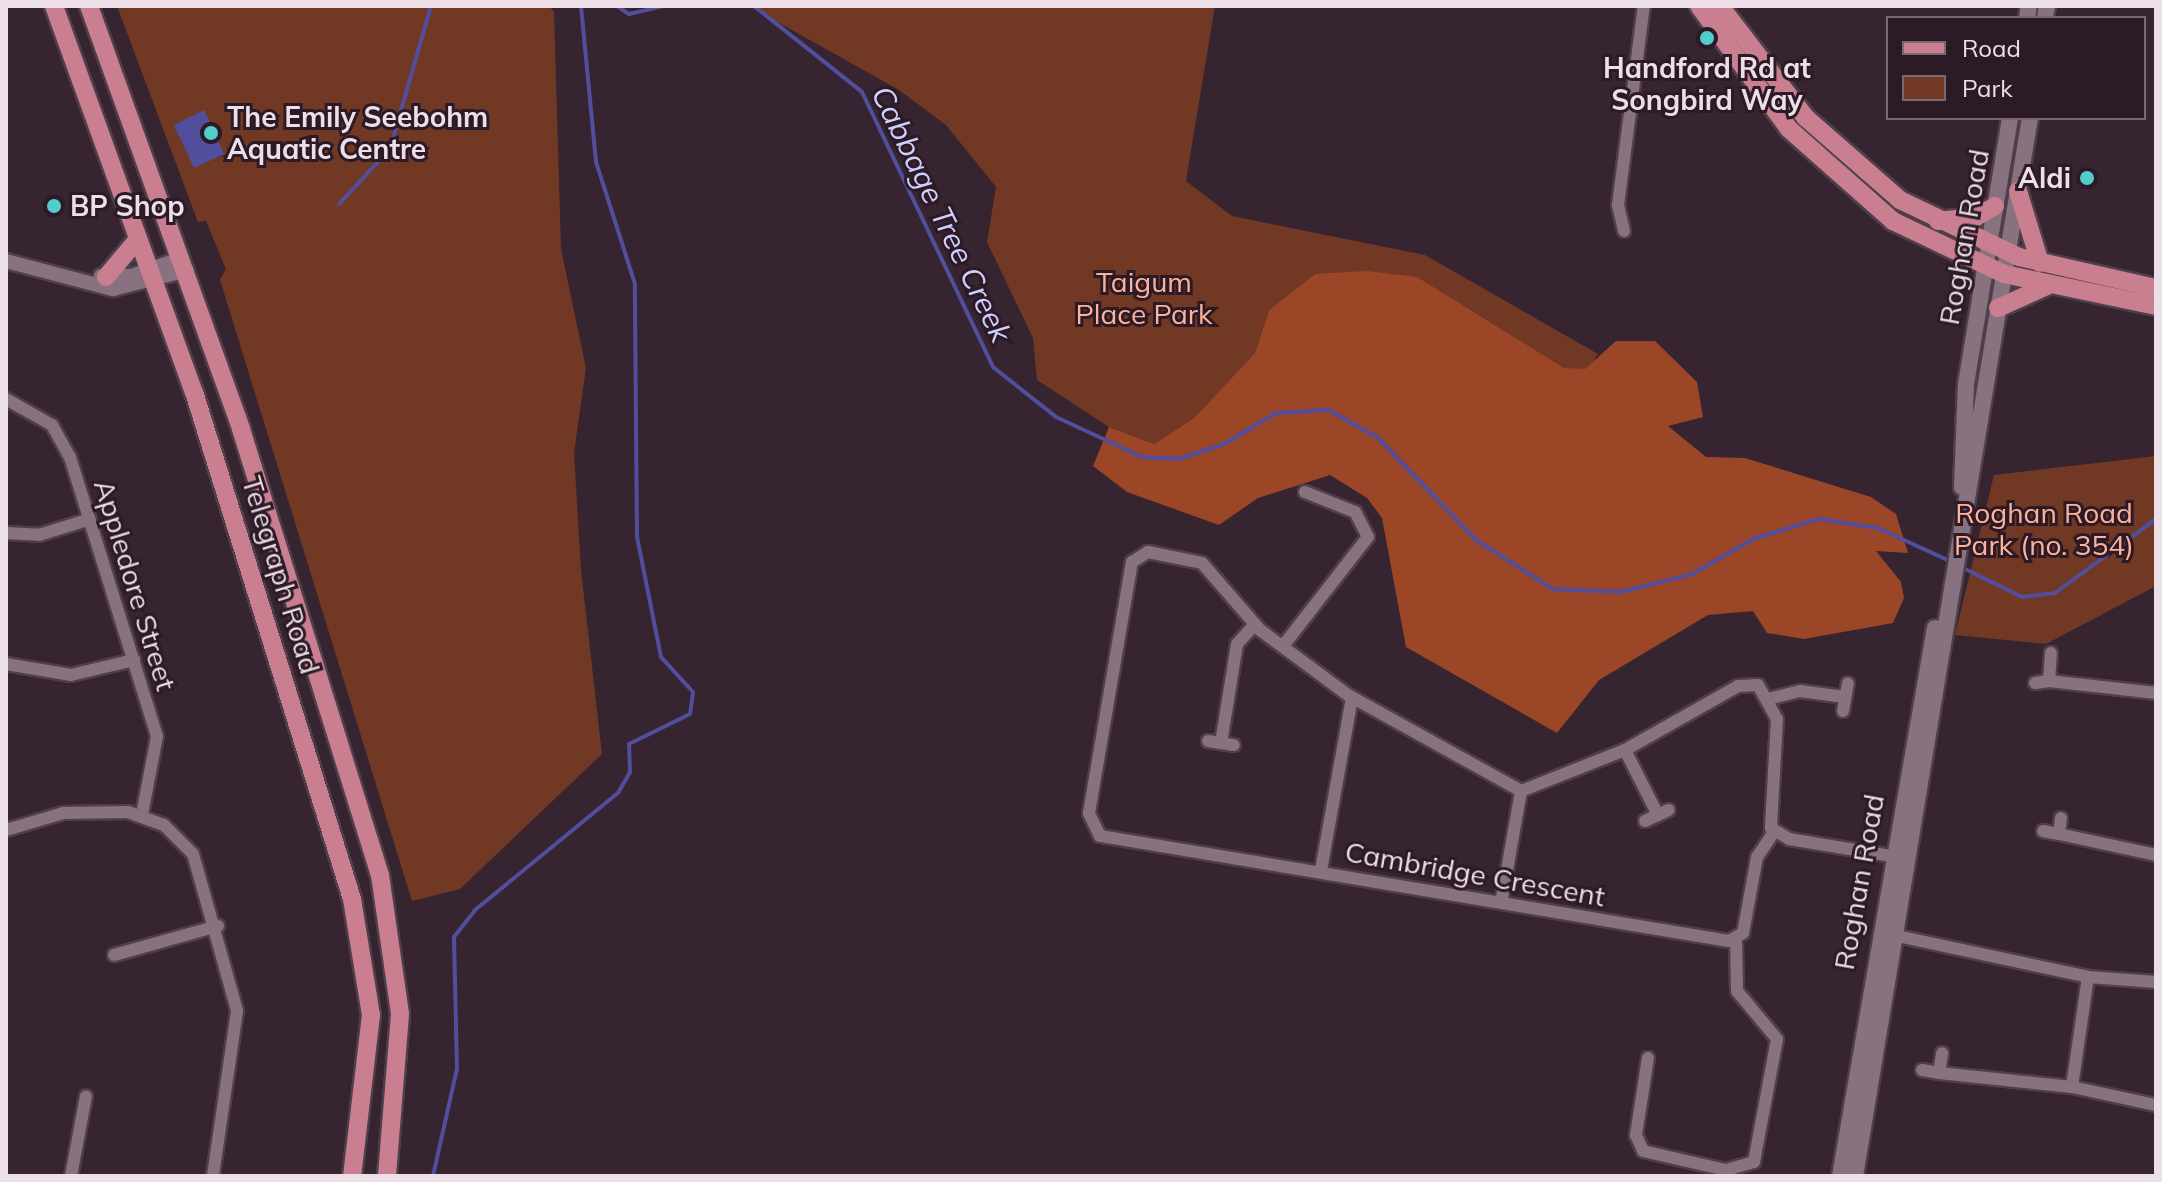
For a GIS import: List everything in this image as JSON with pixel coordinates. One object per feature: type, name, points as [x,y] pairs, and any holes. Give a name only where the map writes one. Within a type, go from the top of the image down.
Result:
[{"type":"main road","name":"Telegraph Road","points":[[54,6],[153,277],[362,941],[371,1039],[352,1176]]},
{"type":"main road","name":"Telegraph Road","points":[[89,6],[185,264],[380,875],[400,1014],[387,1176]]},
{"type":"main road","points":[[1699,6],[1789,129],[1834,175],[1893,221],[2004,274],[2047,286],[2156,306]]},
{"type":"main road","points":[[1720,6],[1821,133],[1882,188],[1938,221],[2007,253],[2156,288]]},
{"type":"main road","name":"Roghan Road","points":[[1962,516],[1966,384],[2010,120]]},
{"type":"main road","name":"Roghan Road","points":[[1840,1176],[1877,932],[1899,857],[1948,597],[2030,120]]},
{"type":"main road","points":[[2018,191],[2040,263]]},
{"type":"main road","points":[[1938,221],[1969,219],[1995,206]]},
{"type":"main road","points":[[106,277],[138,239]]},
{"type":"main road","points":[[1998,308],[2047,286]]},
{"type":"main road","name":"Roghan Road","points":[[1855,1176],[1894,935],[1899,857]]},
{"type":"street","points":[[1624,231],[1618,205],[1644,6]]},
{"type":"street","points":[[6,261],[81,277],[113,289],[185,264]]},
{"type":"street","points":[[81,277],[153,277]]},
{"type":"street","name":"Appledore Street","points":[[6,399],[59,434],[90,519],[158,747],[142,815]]},
{"type":"street","points":[[1283,646],[1368,537],[1355,512],[1305,492]]},
{"type":"street","points":[[6,533],[39,535],[90,519]]},
{"type":"street","name":"Cambridge Crescent","points":[[1521,791],[1352,698],[1254,625],[1202,563],[1148,552],[1135,558],[1090,804],[1088,831],[1115,840],[1321,870],[1476,900],[1502,898],[1527,909],[1736,939]]},
{"type":"street","points":[[1221,743],[1237,644],[1254,625]]},
{"type":"street","points":[[2051,653],[2042,682],[2156,693]]},
{"type":"street","points":[[6,664],[81,675],[134,660]]},
{"type":"street","points":[[1843,711],[1848,683]]},
{"type":"street","points":[[1502,898],[1521,791],[1625,750],[1743,684],[1758,685],[1772,698],[1777,737],[1766,812],[1774,832]]},
{"type":"street","points":[[1772,698],[1800,691],[1845,697]]},
{"type":"street","points":[[1321,870],[1352,698]]},
{"type":"street","points":[[1625,750],[1657,815]]},
{"type":"street","points":[[6,830],[63,813],[142,815],[173,831],[193,854],[218,926],[237,1026],[213,1176]]},
{"type":"street","points":[[2059,834],[2061,818]]},
{"type":"street","points":[[2043,831],[2156,855]]},
{"type":"street","points":[[1774,832],[1899,857]]},
{"type":"street","points":[[1648,1058],[1636,1135],[1643,1151],[1726,1170],[1754,1162],[1777,1039],[1737,991],[1736,939],[1745,928],[1757,857],[1774,832]]},
{"type":"street","points":[[114,955],[218,926]]},
{"type":"street","points":[[1877,932],[2088,977],[2156,982]]},
{"type":"street","points":[[2072,1087],[2088,977]]},
{"type":"street","points":[[1939,1073],[1942,1053]]},
{"type":"street","points":[[1922,1070],[2072,1087],[2156,1105]]},
{"type":"street","points":[[71,1176],[86,1096]]},
{"type":"green space","points":[[117,6],[549,6],[554,12],[561,249],[586,368],[574,453],[581,570],[602,754],[460,889],[412,901],[220,280],[226,269],[206,221],[198,222]]},
{"type":"green space","name":"Taigum Place Park","points":[[749,6],[1215,6],[1186,181],[1232,216],[1425,255],[1598,354],[1568,400],[1315,274],[1269,310],[1255,353],[1194,418],[1154,444],[1109,427],[1037,380],[1033,338],[987,242],[996,187],[946,125],[899,90]]},
{"type":"green space","name":"Roghan Road Park (no. 354)","points":[[2156,456],[2156,586],[2046,644],[1955,635],[1994,475]]},
{"type":"shaded area","points":[[204,110],[224,154],[194,168],[174,125]]},
{"type":"shaded area","points":[[1367,271],[1417,277],[1564,368],[1585,369],[1616,341],[1655,341],[1697,382],[1703,417],[1668,426],[1706,457],[1745,458],[1871,497],[1896,514],[1908,553],[1876,551],[1901,582],[1904,598],[1893,623],[1804,639],[1767,633],[1753,611],[1708,615],[1599,680],[1557,733],[1406,647],[1382,518],[1367,498],[1330,475],[1258,498],[1219,525],[1127,492],[1093,466],[1109,427],[1154,444],[1194,418],[1255,353],[1269,310],[1315,274]]},
{"type":"waterway","points":[[339,204],[390,149],[431,6]]},
{"type":"waterway","points":[[433,1176],[457,1069],[454,937],[475,910],[618,793],[630,772],[629,744],[690,714],[693,692],[661,657],[637,537],[635,284],[596,162],[581,6]]},
{"type":"waterway","name":"Cabbage Tree Creek","points":[[617,6],[629,14],[663,6]]},
{"type":"waterway","name":"Cabbage Tree Creek","points":[[754,6],[862,92],[993,367],[1056,417],[1142,457],[1179,459],[1224,444],[1276,413],[1329,410],[1378,438],[1476,540],[1553,589],[1621,592],[1692,574],[1753,539],[1819,519],[1878,528],[1952,562]]},
{"type":"waterway","name":"Cabbage Tree Creek","points":[[1959,566],[2022,597],[2055,593],[2156,519]]},
{"type":"place","name":"Handford Rd at Songbird Way","points":[[1707,38]]},
{"type":"place","name":"The Emily Seebohm Aquatic Centre","points":[[211,133]]},
{"type":"place","name":"Aldi","points":[[2087,178]]},
{"type":"place","name":"BP Shop","points":[[54,206]]}]
